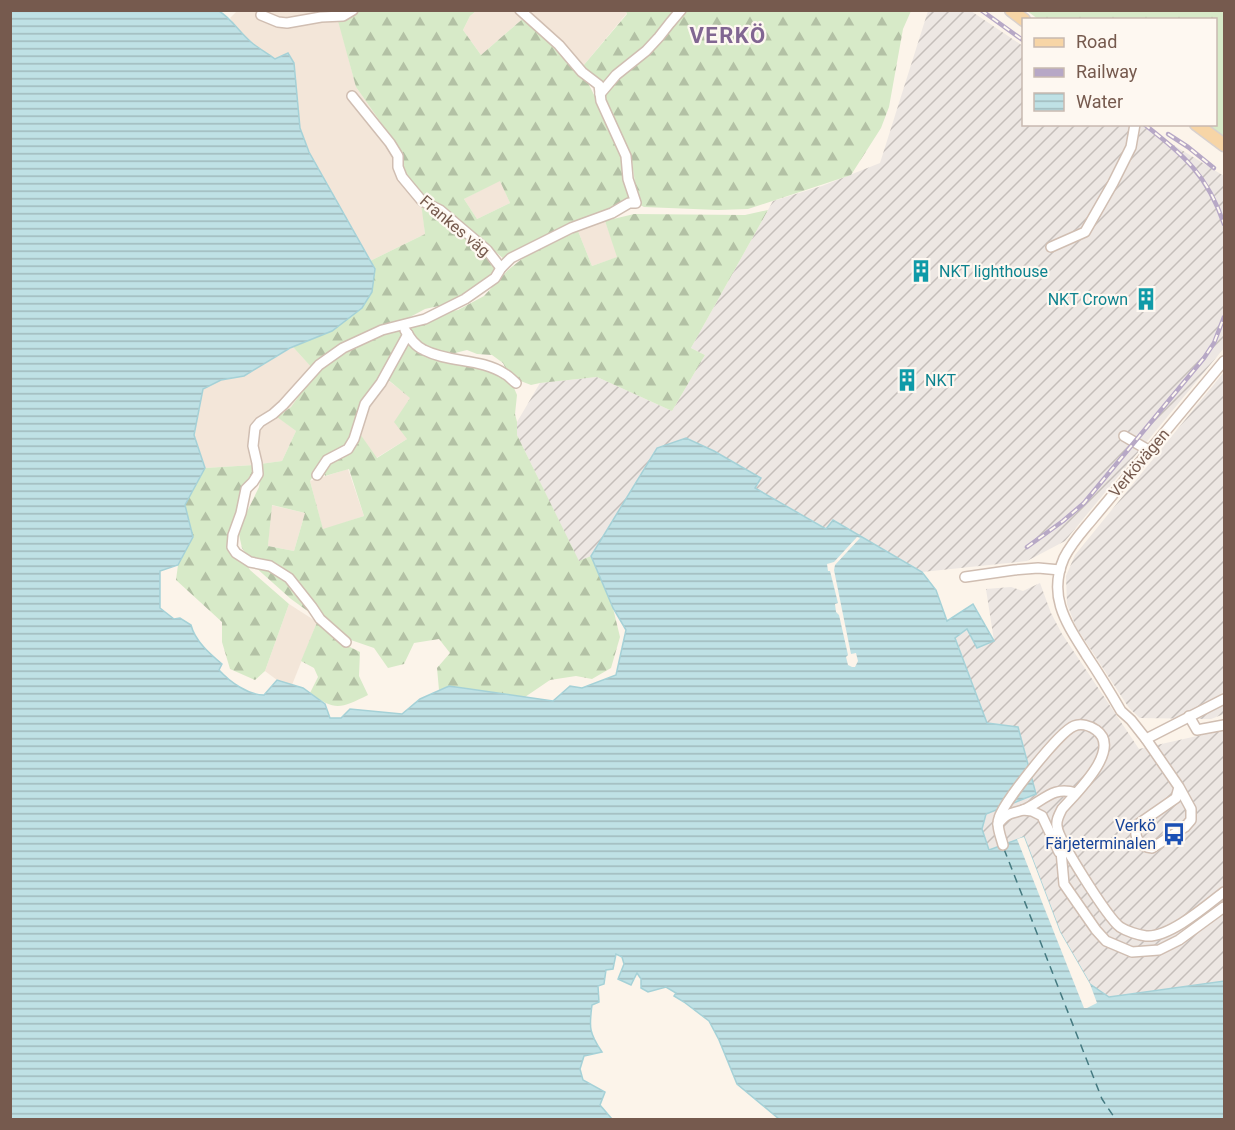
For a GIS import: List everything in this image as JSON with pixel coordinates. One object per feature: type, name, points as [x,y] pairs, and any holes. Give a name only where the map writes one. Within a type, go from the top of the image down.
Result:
[{"type":"main road","points":[[1199,126],[1224,145]]},
{"type":"street","points":[[261,15],[287,23],[343,16],[352,10]]},
{"type":"street","points":[[345,642],[320,619],[289,578],[270,566],[250,562],[236,553],[232,547],[232,535],[241,513],[246,489],[258,474],[253,446],[255,428],[283,405],[319,366],[343,348],[376,332],[425,319],[465,299],[495,278],[511,258],[571,228],[612,213],[629,203],[636,203],[628,179],[626,156],[601,101],[599,85],[582,72],[559,45],[520,10]]},
{"type":"street","points":[[600,94],[616,75],[660,37],[681,10]]},
{"type":"street","name":"Frankes väg","points":[[352,96],[390,143],[398,156],[398,167],[402,177],[422,201],[440,210],[487,250],[501,268]]},
{"type":"street","points":[[1051,247],[1085,232],[1131,147],[1136,126]]},
{"type":"street","points":[[402,326],[413,342],[423,350],[490,366],[516,383]]},
{"type":"street","points":[[318,475],[327,460],[348,449],[354,439],[365,404],[381,382],[408,334]]},
{"type":"street","name":"Verkövägen","points":[[1179,787],[1176,798],[1137,825],[1135,830],[1140,844],[1152,848],[1185,827],[1191,820],[1191,809],[1179,787],[1146,740],[1121,711],[1065,621],[1057,589],[1060,570],[1070,548],[1224,362]]},
{"type":"street","points":[[1124,436],[1150,451]]},
{"type":"street","points":[[965,578],[1032,568],[1060,570]]},
{"type":"street","points":[[1146,740],[1224,699]]},
{"type":"street","points":[[1189,716],[1197,730],[1224,725]]},
{"type":"street","points":[[1003,845],[998,825],[1003,809],[1062,734],[1075,725],[1085,725],[1101,734],[1105,743],[1104,753],[1098,765],[1062,809],[1056,825],[1071,856],[1112,918],[1120,927],[1132,932],[1146,936],[1158,935],[1184,923],[1224,892]]},
{"type":"street","points":[[1023,810],[1052,792],[1061,790],[1076,793]]},
{"type":"street","points":[[998,825],[1002,818],[1013,812],[1032,811],[1042,816],[1062,858]]},
{"type":"street","points":[[1060,837],[1064,884],[1106,941],[1132,952],[1159,950],[1179,940],[1224,907]]},
{"type":"shaded area","points":[[626,10],[627,13],[583,66],[528,11]]},
{"type":"shaded area","points":[[237,11],[336,11],[356,87],[393,140],[421,196],[425,234],[370,261],[309,152],[300,128],[294,63],[275,59],[250,42],[230,18]]},
{"type":"shaded area","points":[[476,11],[521,11],[526,16],[481,55],[463,30],[470,16]]},
{"type":"shaded area","points":[[928,11],[971,11],[1022,45],[1022,126],[1143,126],[1224,176],[1224,348],[1065,541],[1027,561],[922,572],[833,520],[827,529],[755,488],[760,478],[714,451],[686,438],[657,448],[591,556],[579,562],[517,435],[517,422],[540,383],[597,377],[672,411],[705,355],[691,348],[773,201],[822,186],[880,163]]},
{"type":"shaded area","points":[[500,180],[510,203],[477,219],[464,199]]},
{"type":"shaded area","points":[[605,221],[618,257],[592,266],[578,231]]},
{"type":"shaded area","points":[[293,347],[316,372],[291,407],[278,417],[296,431],[282,461],[205,468],[194,435],[203,389],[221,380],[244,376]]},
{"type":"shaded area","points":[[1224,372],[1224,714],[1211,719],[1140,718],[1129,708],[1076,627],[1067,604],[1066,576],[1075,555]]},
{"type":"shaded area","points":[[381,375],[411,398],[407,439],[376,458],[354,425],[364,398]]},
{"type":"shaded area","points":[[348,469],[364,516],[323,530],[310,481]]},
{"type":"shaded area","points":[[271,505],[305,513],[294,551],[268,546]]},
{"type":"shaded area","points":[[1040,583],[1062,634],[1139,749],[1224,730],[1224,981],[1109,997],[1090,984],[1060,932],[1024,837],[989,850],[982,829],[986,814],[1036,793],[987,724],[955,638],[968,629],[994,641],[986,589],[1011,587],[1023,591]]},
{"type":"shaded area","points":[[289,604],[317,622],[292,685],[277,680],[265,671]]},
{"type":"green space","points":[[354,11],[476,11],[470,16],[463,30],[481,55],[526,16],[586,79],[621,148],[630,209],[618,210],[505,260],[421,196],[405,173],[401,155],[393,140],[356,87],[338,21]],"holes":[[[500,181],[510,203],[477,219],[464,199]]]},
{"type":"green space","points":[[626,11],[911,11],[903,29],[889,107],[881,128],[851,175],[748,209],[718,210],[644,207],[638,204],[632,162],[612,126],[592,77],[583,66],[627,14]]},
{"type":"green space","points":[[1027,11],[1224,11],[1224,137],[1206,126],[1217,126],[1217,18],[1037,18]]},
{"type":"green space","points":[[421,203],[438,212],[483,251],[497,272],[461,301],[425,309],[313,369],[293,347],[332,331],[375,269],[370,261],[425,234]]},
{"type":"green space","points":[[768,210],[691,348],[705,355],[672,411],[597,377],[531,385],[518,380],[507,371],[503,363],[492,355],[477,354],[467,350],[451,354],[440,352],[417,340],[407,327],[430,315],[458,310],[484,296],[508,270],[528,254],[578,231],[592,266],[617,257],[605,221],[634,214],[745,215]]},
{"type":"green space","points":[[401,328],[405,334],[381,375],[364,398],[351,437],[345,447],[327,456],[310,481],[323,529],[364,516],[349,469],[325,476],[323,470],[327,463],[349,451],[358,431],[377,458],[407,439],[394,422],[410,398],[386,378],[408,339],[412,344],[489,369],[512,383],[517,395],[515,414],[517,435],[579,561],[591,556],[613,608],[620,637],[611,668],[592,679],[576,676],[550,680],[525,697],[449,686],[439,690],[437,668],[450,653],[439,639],[414,643],[404,664],[388,668],[374,648],[345,638],[291,599],[254,566],[242,548],[238,530],[259,487],[260,464],[282,461],[296,431],[277,417],[291,407],[323,365],[382,334]],"holes":[[[272,505],[305,513],[294,551],[268,546]]]},
{"type":"green space","points":[[254,465],[254,486],[232,531],[238,550],[250,570],[289,604],[265,671],[255,680],[230,669],[222,642],[222,622],[176,580],[178,565],[193,537],[185,505],[205,468]]},
{"type":"green space","points":[[317,622],[342,643],[360,652],[359,676],[368,695],[339,706],[326,703],[310,693],[318,677],[314,668],[301,661]]},
{"type":"water","points":[[10,11],[219,11],[251,42],[275,59],[288,53],[294,63],[300,128],[309,152],[375,269],[372,292],[362,308],[332,331],[290,348],[244,376],[221,380],[203,389],[194,435],[205,468],[185,505],[193,537],[178,565],[160,571],[160,608],[174,619],[180,618],[191,625],[199,642],[222,664],[219,670],[223,675],[252,693],[264,695],[277,680],[303,688],[325,704],[330,718],[341,718],[350,709],[402,714],[420,699],[449,686],[553,701],[570,686],[582,688],[616,675],[626,630],[613,608],[591,556],[657,448],[686,438],[761,478],[755,488],[826,529],[833,520],[922,572],[936,590],[947,621],[973,604],[994,641],[977,648],[967,629],[955,638],[987,723],[1018,727],[1036,794],[986,814],[982,829],[989,850],[1024,837],[1060,932],[1090,984],[1109,997],[1224,981],[1224,1119],[779,1119],[737,1084],[709,1021],[674,996],[676,993],[666,987],[648,992],[641,988],[641,979],[637,973],[631,985],[618,979],[624,964],[622,957],[616,954],[613,969],[606,970],[604,984],[598,986],[599,1002],[592,1005],[590,1019],[591,1030],[602,1052],[584,1056],[580,1069],[583,1080],[605,1092],[600,1105],[612,1119],[11,1119]]},
{"type":"pier","points":[[857,537],[860,538],[835,565],[834,570],[851,654],[856,653],[858,661],[855,667],[852,667],[848,665],[846,657],[848,655],[839,615],[836,612],[835,604],[838,603],[827,564],[834,562]]},
{"type":"pier","points":[[1024,837],[1060,932],[1090,984],[1097,1003],[1087,1008],[1084,1008],[1017,839]]},
{"type":"ferry route","points":[[1004,849],[1102,1099],[1116,1120]]},
{"type":"railway","points":[[981,10],[1022,40]]},
{"type":"railway","points":[[1146,126],[1193,167],[1210,192],[1224,224]]},
{"type":"railway","points":[[1168,134],[1214,168]]},
{"type":"railway","points":[[1027,547],[1084,503],[1204,358],[1214,343],[1224,317]]},
{"type":"place","name":"NKT lighthouse","points":[[921,271]]},
{"type":"place","name":"NKT Crown","points":[[1146,299]]},
{"type":"place","name":"NKT","points":[[907,380]]},
{"type":"place","name":"Verkö Färjeterminalen","points":[[1174,834]]},
{"type":"district","name":"VERKÖ","points":[[728,35]]}]
